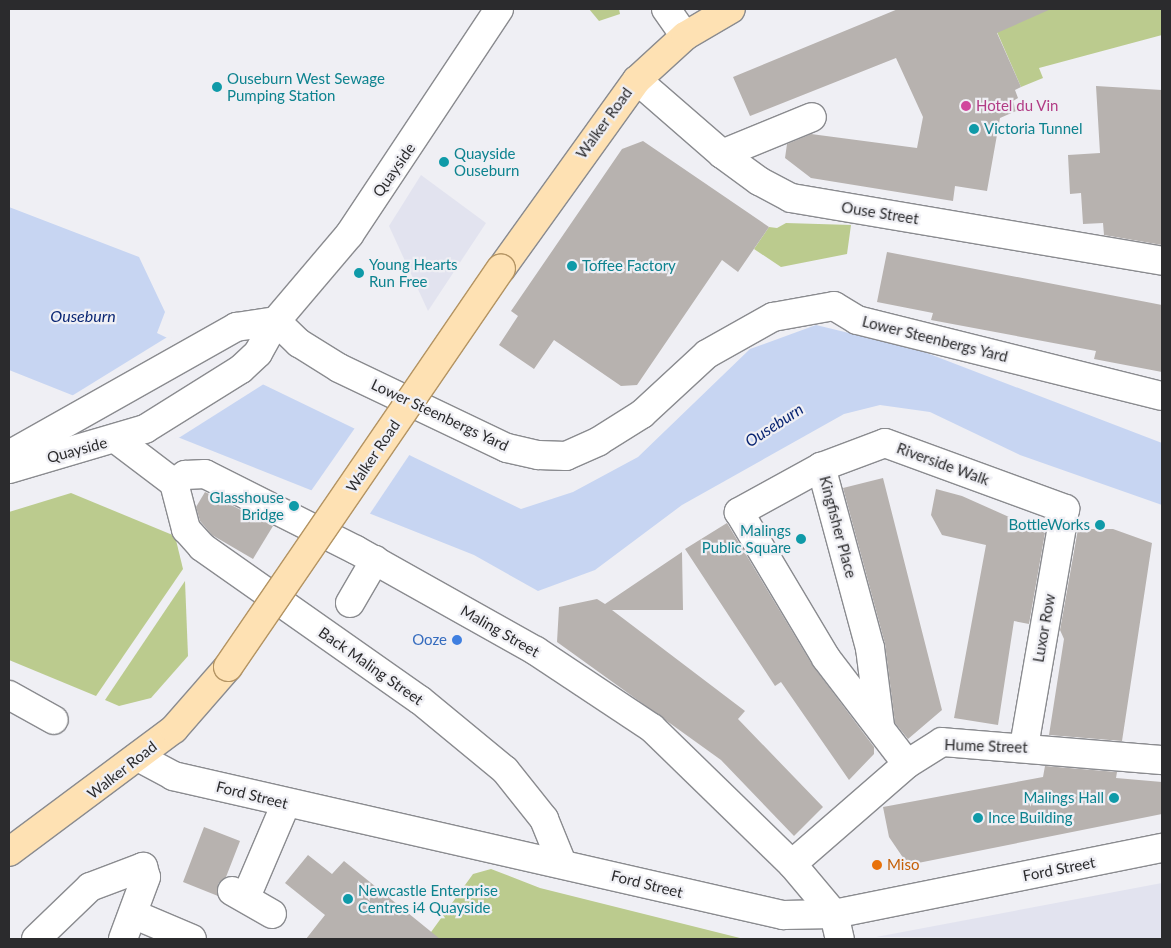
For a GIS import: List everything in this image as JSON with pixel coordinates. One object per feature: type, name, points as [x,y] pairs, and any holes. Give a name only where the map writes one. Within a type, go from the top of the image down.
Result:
[{"type":"main road","name":"Walker Road","points":[[9,852],[138,757],[186,718],[228,667],[501,269],[636,80],[693,30],[731,9]]},
{"type":"street","name":"Quayside","points":[[9,469],[116,439],[145,428],[241,369],[258,353],[276,321],[349,235],[429,120],[499,9]]},
{"type":"street","points":[[666,9],[693,30]]},
{"type":"street","name":"Ouse Street","points":[[636,80],[722,154],[776,191],[808,202],[1162,261]]},
{"type":"street","points":[[722,154],[812,117]]},
{"type":"street","name":"Lower Steenbergs Yard","points":[[276,321],[299,343],[339,368],[507,448],[538,455],[566,456],[600,441],[642,414],[707,354],[773,317],[834,306],[857,320],[1162,396]]},
{"type":"street","name":"Quayside","points":[[9,455],[96,409],[197,348],[236,327],[276,321]]},
{"type":"street","points":[[116,439],[180,479]]},
{"type":"street","name":"Riverside Walk","points":[[821,467],[885,443],[1065,509]]},
{"type":"street","name":"Kingfisher Place","points":[[880,726],[870,648],[821,467],[739,512],[826,658],[880,726],[907,764]]},
{"type":"street","name":"Maling Street","points":[[180,479],[205,474],[366,555],[536,651],[652,728],[792,864],[837,927]]},
{"type":"street","name":"Back Maling Street","points":[[180,479],[177,505],[186,529],[202,547],[420,700],[505,770],[544,819],[562,862]]},
{"type":"street","name":"Luxor Row","points":[[1024,747],[1065,509]]},
{"type":"street","points":[[350,603],[366,555]]},
{"type":"street","points":[[9,695],[54,720]]},
{"type":"street","name":"Hume Street","points":[[792,864],[907,764],[942,742],[1024,747],[1162,760]]},
{"type":"street","name":"Ford Street","points":[[138,757],[172,776],[286,803],[562,862],[837,927],[1162,848]]},
{"type":"street","points":[[272,914],[239,894],[286,803]]},
{"type":"street","points":[[36,939],[90,887],[143,867],[146,877],[123,939]]},
{"type":"street","points":[[133,914],[192,939]]},
{"type":"shaded area","points":[[421,175],[486,223],[428,311],[389,226]]},
{"type":"shaded area","points":[[1162,883],[1162,939],[876,937]]},
{"type":"green space","points":[[589,9],[619,9],[620,14],[599,21]]},
{"type":"green space","points":[[987,9],[1162,9],[1162,35],[1039,68],[1043,78],[1021,87]]},
{"type":"green space","points":[[786,223],[851,225],[847,254],[781,267],[754,249],[769,227],[777,228]]},
{"type":"green space","points":[[71,493],[175,536],[183,569],[96,696],[9,660],[9,512]]},
{"type":"green space","points":[[185,581],[188,656],[151,698],[119,706],[105,700]]},
{"type":"green space","points":[[491,869],[540,888],[744,939],[426,939],[473,874]]},
{"type":"water","name":"Ouseburn","points":[[9,207],[139,257],[165,312],[157,333],[521,509],[573,492],[638,457],[750,349],[816,325],[919,350],[1162,443],[1162,505],[1020,455],[930,412],[880,405],[844,414],[682,505],[595,570],[538,591],[474,555],[9,370]]},
{"type":"pier","points":[[169,336],[267,382],[177,439],[70,397]]},
{"type":"pier","points":[[357,425],[412,451],[369,515],[311,491]]},
{"type":"building","name":"Hotel du Vin","points":[[898,9],[1051,9],[997,33],[1021,87],[1015,90],[1018,98],[1013,101],[1016,111],[1000,118],[987,191],[955,186],[953,201],[811,178],[785,158],[787,144],[811,134],[917,148],[923,117],[896,58],[750,116],[733,77]]},
{"type":"building","points":[[1096,86],[1162,90],[1162,245],[1104,235],[1103,223],[1083,224],[1081,193],[1070,194],[1068,155],[1100,153]]},
{"type":"building","name":"Toffee Factory","points":[[643,141],[769,227],[738,272],[722,260],[637,385],[621,386],[554,340],[534,369],[499,345],[518,316],[511,311],[622,149]]},
{"type":"building","points":[[887,252],[1162,305],[1162,372],[1094,359],[1096,351],[931,320],[933,313],[877,302]]},
{"type":"building","points":[[883,478],[942,710],[908,739],[895,723],[885,644],[843,488]]},
{"type":"building","points":[[936,489],[962,496],[1045,533],[1029,624],[1014,621],[998,725],[954,718],[986,545],[942,535],[931,515]]},
{"type":"building","points":[[205,492],[273,526],[253,559],[212,535],[200,521],[196,507]]},
{"type":"building","points":[[727,523],[813,666],[874,747],[874,754],[849,780],[781,682],[775,686],[685,549]]},
{"type":"building","points":[[1078,529],[1113,529],[1152,543],[1122,741],[1049,735],[1064,639],[1060,630]]},
{"type":"building","points":[[682,552],[683,610],[612,610],[745,711],[738,719],[823,807],[794,836],[721,760],[557,642],[559,607],[597,599],[605,604]]},
{"type":"building","name":"Ince Building","points":[[1045,766],[1117,772],[1116,778],[1162,782],[1162,814],[908,865],[889,837],[883,807],[1043,777]]},
{"type":"building","points":[[204,827],[240,841],[226,877],[218,884],[218,896],[183,882]]},
{"type":"building","name":"Newcastle Enterprise Centres i4 Quayside","points":[[308,855],[332,874],[344,861],[440,939],[306,939],[325,915],[285,883]]},
{"type":"place","name":"Ouseburn West Sewage Pumping Station","points":[[217,87]]},
{"type":"place","name":"Hotel du Vin","points":[[966,106]]},
{"type":"place","name":"Victoria Tunnel","points":[[974,129]]},
{"type":"place","name":"Quayside Ouseburn","points":[[444,162]]},
{"type":"place","name":"Toffee Factory","points":[[572,266]]},
{"type":"place","name":"Young Hearts Run Free","points":[[359,273]]},
{"type":"place","name":"Glasshouse Bridge","points":[[294,506]]},
{"type":"place","name":"BottleWorks","points":[[1100,525]]},
{"type":"place","name":"Malings Public Square","points":[[801,539]]},
{"type":"place","name":"Ooze","points":[[457,640]]},
{"type":"place","name":"Malings Hall","points":[[1114,798]]},
{"type":"place","name":"Ince Building","points":[[978,818]]},
{"type":"place","name":"Miso","points":[[877,865]]},
{"type":"place","name":"Newcastle Enterprise Centres i4 Quayside","points":[[348,899]]}]
